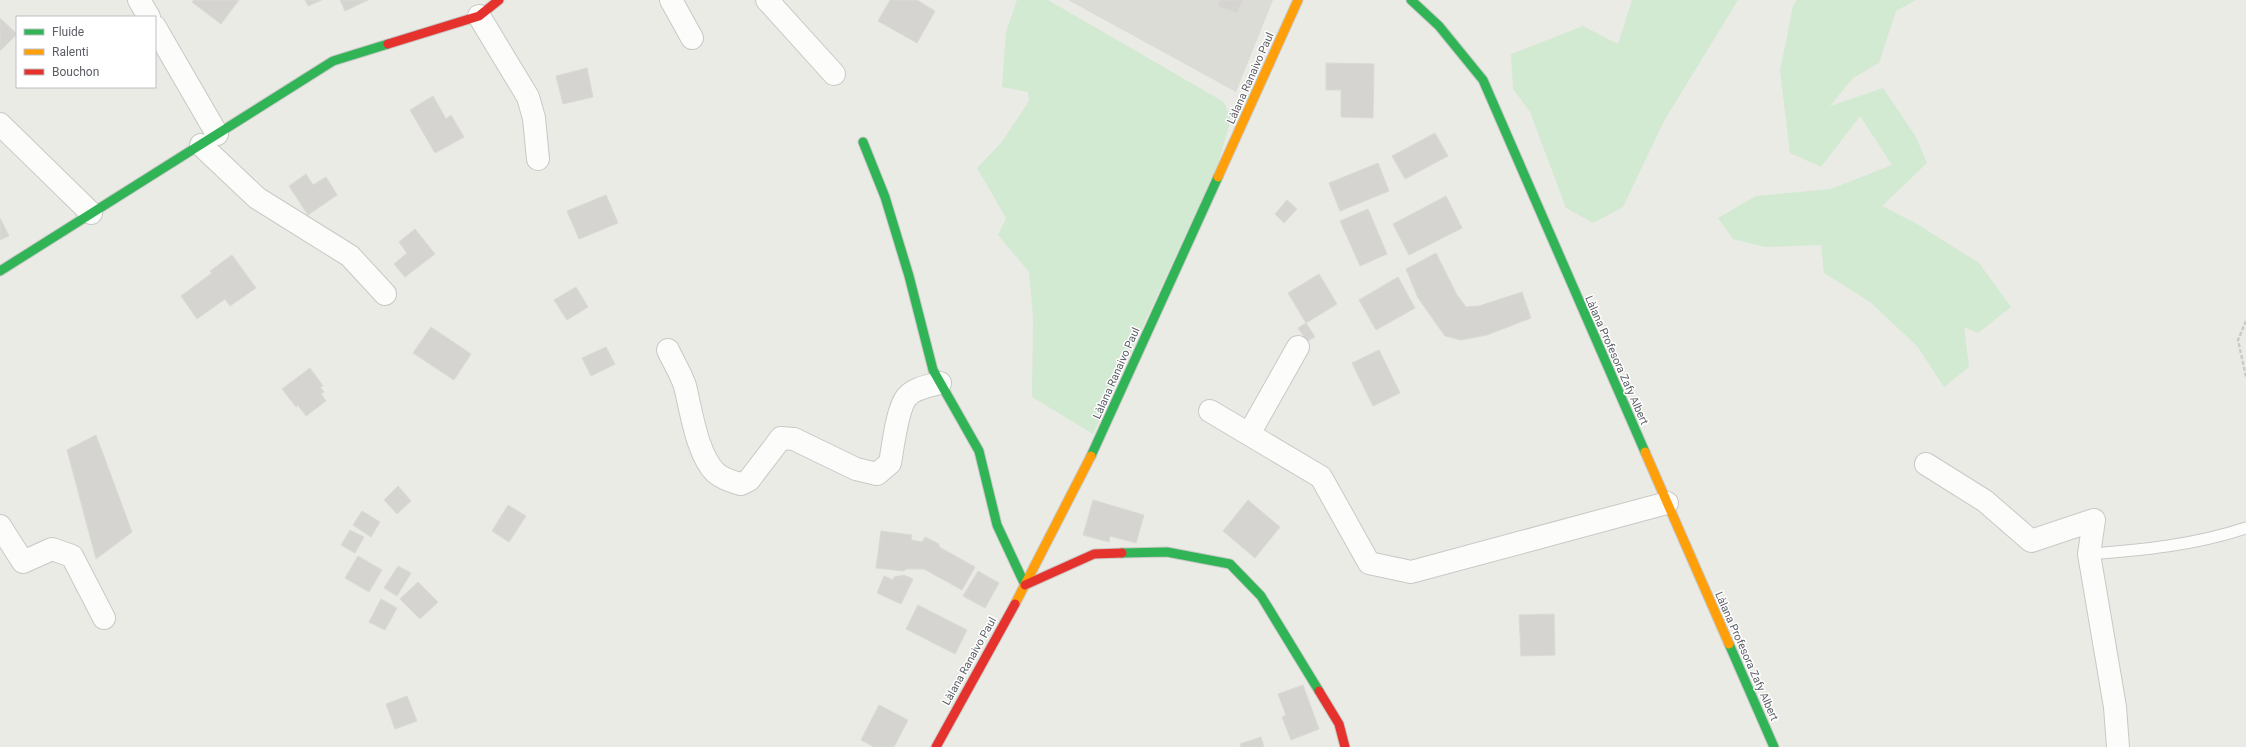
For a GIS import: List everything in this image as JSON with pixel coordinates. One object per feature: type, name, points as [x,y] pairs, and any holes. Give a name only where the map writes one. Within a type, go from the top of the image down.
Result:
[{"type":"street","points":[[139,0],[148,16]]},
{"type":"street","points":[[0,271],[333,61],[479,16],[499,0]]},
{"type":"street","points":[[671,0],[692,38]]},
{"type":"street","points":[[766,0],[834,74]]},
{"type":"street","name":"Làlana Ranaivo Paul","points":[[936,747],[1025,585],[1102,434],[1298,0]]},
{"type":"street","name":"Làlana Profesora Zafy Albert","points":[[1411,0],[1439,26],[1483,80],[1774,747]]},
{"type":"street","points":[[479,16],[528,97],[534,118],[538,159]]},
{"type":"street","points":[[156,29],[209,139],[257,198],[350,256],[385,294]]},
{"type":"street","points":[[0,124],[92,213]]},
{"type":"street","points":[[863,142],[885,197],[910,276],[932,370],[979,451],[997,525],[1025,585],[1094,554],[1167,552],[1230,564],[1261,596],[1339,724],[1345,747]]},
{"type":"street","points":[[1249,434],[1298,347]]},
{"type":"street","points":[[668,350],[684,385],[693,427],[710,463],[716,473],[731,481],[741,484],[749,480],[781,438],[794,439],[856,469],[877,474],[890,463],[896,425],[906,398],[920,388],[940,383]]},
{"type":"street","points":[[1210,411],[1321,477],[1369,563],[1411,572],[1667,503]]},
{"type":"street","points":[[1926,464],[1985,501],[2031,541],[2094,520],[2089,554],[2115,707],[2118,747]]},
{"type":"street","points":[[0,526],[23,562],[52,550],[72,556],[104,618]]},
{"type":"lane","points":[[2089,554],[2159,549],[2214,539],[2246,528]]},
{"type":"path","points":[[2246,321],[2238,340],[2246,377]]},
{"type":"shaded area","points":[[1068,0],[1273,0],[1236,92]]},
{"type":"green space","points":[[1017,0],[1048,0],[1224,102],[1231,119],[1218,164],[1093,434],[1032,397],[1033,316],[1029,272],[998,235],[1006,218],[977,168],[1001,143],[1029,101],[1028,92],[1002,87],[1006,32]]},
{"type":"green space","points":[[1632,0],[1738,0],[1664,121],[1623,207],[1593,223],[1566,208],[1530,112],[1513,89],[1511,54],[1583,26],[1618,44]]},
{"type":"green space","points":[[1797,0],[1916,0],[1896,11],[1879,63],[1853,78],[1830,106],[1883,88],[1916,137],[1927,163],[1882,206],[1917,224],[1979,263],[2011,307],[1978,333],[1964,327],[1969,367],[1944,387],[1917,346],[1870,302],[1824,273],[1821,245],[1765,247],[1733,239],[1718,218],[1756,196],[1831,189],[1892,165],[1860,116],[1821,167],[1790,153],[1780,71],[1793,6]]},
{"type":"building","points":[[194,0],[239,0],[221,24],[192,2]]},
{"type":"building","points":[[305,0],[322,0],[308,6]]},
{"type":"building","points":[[340,0],[368,0],[345,11]]},
{"type":"building","points":[[890,0],[917,0],[935,11],[917,43],[878,21]]},
{"type":"building","points":[[1220,0],[1243,0],[1237,13],[1218,6]]},
{"type":"building","points":[[0,18],[16,33],[16,35],[0,51]]},
{"type":"building","points":[[1326,63],[1374,64],[1373,118],[1341,117],[1341,90],[1326,90]]},
{"type":"building","points":[[587,68],[593,97],[563,104],[556,76]]},
{"type":"building","points":[[433,96],[446,119],[451,115],[464,137],[435,153],[410,110]]},
{"type":"building","points":[[1435,133],[1448,156],[1405,179],[1392,156]]},
{"type":"building","points":[[1378,163],[1389,191],[1340,211],[1329,183]]},
{"type":"building","points":[[306,174],[313,185],[326,177],[337,195],[308,215],[289,186]]},
{"type":"building","points":[[606,195],[618,223],[579,239],[567,211]]},
{"type":"building","points":[[1446,196],[1462,228],[1409,255],[1393,224]]},
{"type":"building","points":[[1287,200],[1297,209],[1284,223],[1275,214]]},
{"type":"building","points":[[1368,209],[1387,254],[1360,266],[1340,221]]},
{"type":"building","points":[[0,218],[9,236],[0,240]]},
{"type":"building","points":[[415,229],[435,254],[405,277],[394,264],[407,253],[399,242]]},
{"type":"building","points":[[1436,253],[1457,295],[1466,307],[1479,306],[1522,292],[1531,318],[1487,335],[1461,340],[1445,336],[1418,298],[1406,269]]},
{"type":"building","points":[[232,255],[256,288],[230,306],[225,299],[197,319],[181,296],[212,273],[210,271]]},
{"type":"building","points":[[1319,274],[1337,304],[1306,323],[1288,293]]},
{"type":"building","points":[[1398,277],[1415,308],[1376,330],[1359,300]]},
{"type":"building","points":[[576,287],[588,307],[567,320],[554,300]]},
{"type":"building","points":[[1306,323],[1315,337],[1307,341],[1298,328]]},
{"type":"building","points":[[431,327],[471,354],[454,380],[413,353]]},
{"type":"building","points":[[606,347],[615,364],[591,376],[582,358]]},
{"type":"building","points":[[1379,350],[1400,393],[1373,406],[1352,363]]},
{"type":"building","points":[[310,368],[323,386],[320,387],[324,392],[321,394],[326,401],[306,416],[298,405],[296,407],[282,389]]},
{"type":"building","points":[[96,435],[132,532],[96,559],[67,450]]},
{"type":"building","points":[[398,486],[411,501],[397,514],[384,500]]},
{"type":"building","points":[[1093,500],[1144,515],[1136,543],[1110,536],[1109,542],[1083,535]]},
{"type":"building","points":[[1248,500],[1280,527],[1255,558],[1223,531]]},
{"type":"building","points":[[508,505],[526,516],[509,542],[492,531]]},
{"type":"building","points":[[362,511],[380,522],[371,537],[353,525]]},
{"type":"building","points":[[350,530],[364,537],[355,553],[341,545]]},
{"type":"building","points":[[881,531],[912,535],[911,540],[922,542],[925,537],[939,544],[939,547],[975,567],[962,590],[924,569],[906,569],[904,571],[876,568]]},
{"type":"building","points":[[358,556],[382,570],[369,592],[345,578]]},
{"type":"building","points":[[398,566],[411,573],[397,596],[384,588]]},
{"type":"building","points":[[978,571],[999,583],[985,608],[963,596]]},
{"type":"building","points":[[904,575],[913,579],[901,604],[877,593],[884,576],[893,580],[894,577]]},
{"type":"building","points":[[418,582],[438,602],[420,619],[400,599]]},
{"type":"building","points":[[381,599],[397,608],[385,630],[369,622]]},
{"type":"building","points":[[918,605],[967,630],[955,654],[906,629]]},
{"type":"building","points":[[1554,614],[1555,655],[1521,656],[1519,615]]},
{"type":"building","points":[[1303,685],[1319,729],[1291,740],[1282,717],[1286,715],[1278,694]]},
{"type":"building","points":[[407,696],[417,721],[395,729],[386,704]]},
{"type":"building","points":[[879,705],[908,720],[894,747],[874,747],[861,740]]},
{"type":"building","points":[[1261,737],[1264,747],[1241,747],[1240,744]]},
{"type":"traffic: fast","points":[[1411,0],[1439,26],[1483,80],[1645,452]]},
{"type":"traffic: fast","points":[[0,271],[333,61],[388,44]]},
{"type":"traffic: fast","points":[[863,142],[885,197],[909,276],[933,370],[979,451],[997,525],[1025,585]]},
{"type":"traffic: fast","points":[[1091,456],[1218,177]]},
{"type":"traffic: fast","points":[[1122,553],[1167,552],[1230,564],[1261,596],[1319,691]]},
{"type":"traffic: fast","points":[[1729,644],[1774,747]]},
{"type":"traffic: slow","points":[[1218,177],[1298,0]]},
{"type":"traffic: slow","points":[[1645,452],[1729,644]]},
{"type":"traffic: slow","points":[[1015,604],[1091,456]]},
{"type":"traffic: jam","points":[[388,44],[479,16],[499,0]]},
{"type":"traffic: jam","points":[[1025,585],[1094,554],[1122,553]]},
{"type":"traffic: jam","points":[[936,747],[1015,604]]},
{"type":"traffic: jam","points":[[1319,691],[1339,724],[1345,747]]}]
